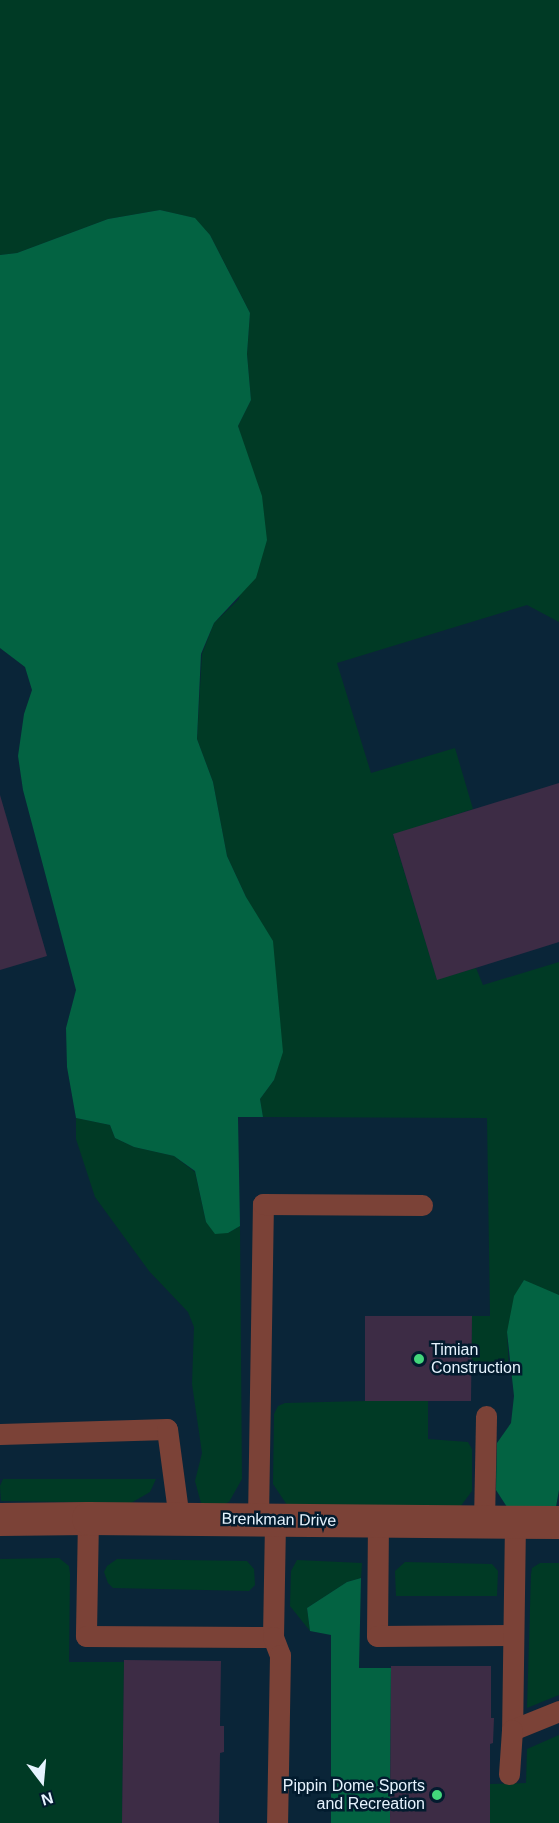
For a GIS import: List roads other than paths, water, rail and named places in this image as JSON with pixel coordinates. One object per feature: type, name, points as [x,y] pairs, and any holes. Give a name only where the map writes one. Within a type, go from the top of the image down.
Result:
[{"type":"street","name":"Brenkman Drive","points":[[0,1519],[559,1522]]},
{"type":"lane","points":[[277,1823],[280,1655],[273,1637],[266,1520],[263,1204],[422,1205]]},
{"type":"lane","points":[[486,1416],[513,1635],[509,1774]]},
{"type":"lane","points":[[0,1434],[167,1429],[179,1519]]},
{"type":"lane","points":[[88,1518],[87,1636],[273,1637]]},
{"type":"lane","points":[[378,1521],[377,1636],[513,1635]]},
{"type":"lane","points":[[512,1731],[559,1711]]},
{"type":"place","name":"Timian Construction","points":[[419,1359]]},
{"type":"place","name":"Pippin Dome Sports and Recreation","points":[[437,1795]]}]
